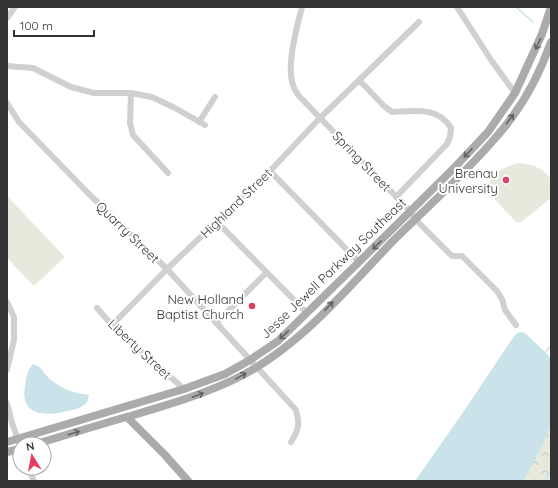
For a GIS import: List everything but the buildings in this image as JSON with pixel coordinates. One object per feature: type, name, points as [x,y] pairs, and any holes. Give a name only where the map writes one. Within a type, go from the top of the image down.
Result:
[{"type":"main road","name":"Jesse Jewell Parkway Southeast","points":[[35,436],[184,389],[225,374],[250,360],[278,341],[488,132],[515,93],[542,34],[551,7]]},
{"type":"main road","name":"Jesse Jewell Parkway Southeast","points":[[52,439],[194,397],[234,380],[257,367],[287,346],[320,316],[498,136],[527,93],[549,51],[551,42]]},
{"type":"main road","points":[[127,417],[166,455],[188,481]]},
{"type":"street","points":[[7,18],[15,7]]},
{"type":"street","name":"Spring Street","points":[[302,7],[294,36],[291,76],[293,87],[299,96],[319,119],[410,211],[419,223],[452,256],[462,256],[497,291],[502,299],[505,310],[516,325]]},
{"type":"street","points":[[457,7],[491,60],[515,93]]},
{"type":"street","name":"Highland Street","points":[[112,325],[167,269],[270,171],[319,119],[419,22]]},
{"type":"street","points":[[7,66],[33,68],[71,87],[94,93],[131,92],[152,97],[202,123],[215,97]]},
{"type":"street","points":[[359,80],[384,106],[392,112],[422,110],[430,112],[444,119],[451,128],[450,137],[447,144],[396,197]]},
{"type":"street","points":[[131,92],[130,123],[133,135],[168,173]]},
{"type":"street","name":"Quarry Street","points":[[7,103],[19,122],[88,193],[167,269],[296,410],[299,420],[298,430],[291,442]]},
{"type":"street","points":[[270,171],[359,262]]},
{"type":"street","points":[[217,222],[307,313]]},
{"type":"street","points":[[216,323],[266,273]]},
{"type":"street","points":[[7,302],[14,317],[14,340],[7,370]]},
{"type":"street","name":"Liberty Street","points":[[97,308],[112,325],[184,389]]},
{"type":"street","points":[[7,403],[17,436]]},
{"type":"green space","points":[[518,163],[536,167],[548,175],[551,179],[551,198],[521,222],[516,222],[486,190],[494,175],[507,167]]},
{"type":"green space","points":[[7,196],[65,257],[34,286],[7,258]]},
{"type":"green space","points":[[551,412],[551,481],[521,481]]},
{"type":"water","points":[[517,333],[525,333],[551,358],[551,424],[541,449],[523,481],[415,481],[510,342]]},
{"type":"water","points":[[33,364],[40,368],[51,380],[60,386],[70,391],[89,396],[87,402],[77,409],[52,414],[44,414],[31,409],[27,404],[25,397],[25,387],[28,372]]},
{"type":"waterway","points":[[516,7],[533,22]]},
{"type":"waterway","points":[[545,353],[551,345]]},
{"type":"waterway","points":[[544,481],[551,471]]},
{"type":"place","name":"Brenau University","points":[[506,180]]},
{"type":"place","name":"New Holland Baptist Church","points":[[252,306]]}]
